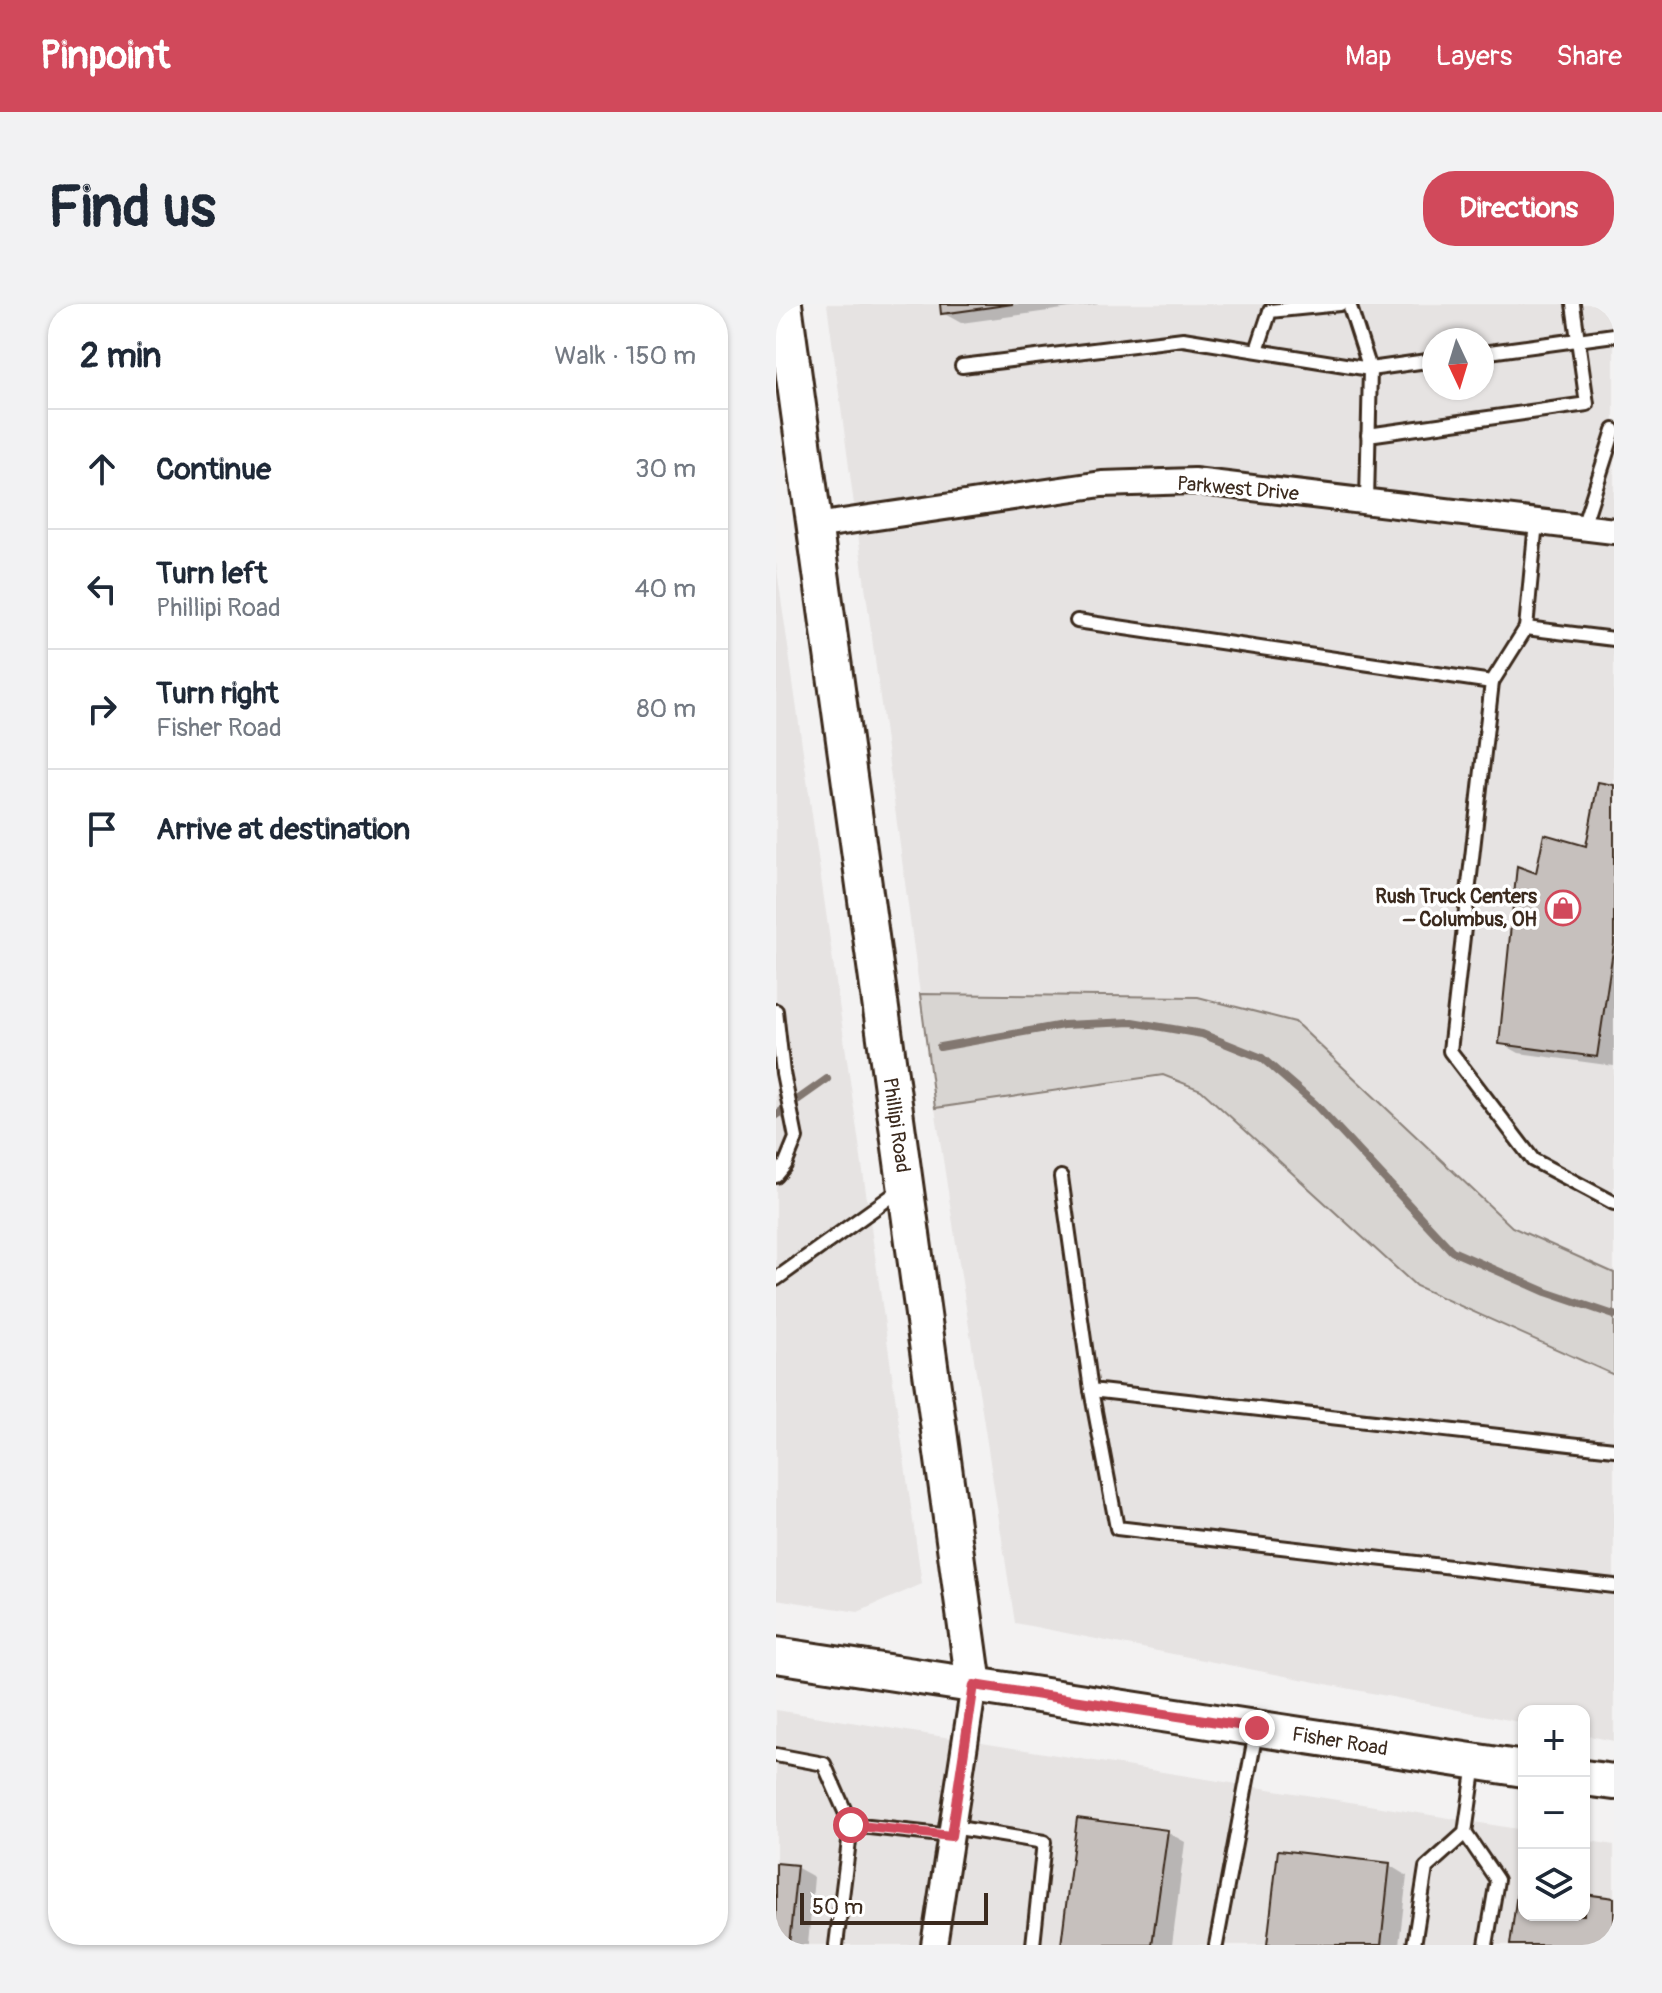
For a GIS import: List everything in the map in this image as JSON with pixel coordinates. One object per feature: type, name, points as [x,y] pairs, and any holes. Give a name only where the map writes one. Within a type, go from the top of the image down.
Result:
[{"type":"main road","name":"Phillipi Road","points":[[784,304],[792,406],[815,526],[974,1685]]},
{"type":"main road","name":"Fisher Road","points":[[776,1655],[1518,1768]]},
{"type":"main road","points":[[1590,1779],[1614,1782]]},
{"type":"street","name":"Parkwest Drive","points":[[815,526],[1102,484],[1194,481],[1614,531]]},
{"type":"street","name":"Phillipi Road","points":[[934,1945],[974,1685]]},
{"type":"lane","points":[[1257,350],[1270,311],[1340,304]]},
{"type":"lane","points":[[1349,304],[1370,369],[1367,501]]},
{"type":"lane","points":[[1368,435],[1587,404],[1573,304]]},
{"type":"lane","points":[[1494,351],[1614,335]]},
{"type":"lane","points":[[962,366],[1183,339],[1370,369],[1422,362]]},
{"type":"lane","points":[[1583,527],[1614,430]]},
{"type":"lane","points":[[1536,522],[1526,628],[1492,682],[1450,1051],[1533,1160],[1614,1203]]},
{"type":"lane","points":[[1077,621],[1492,682]]},
{"type":"lane","points":[[1526,628],[1614,639]]},
{"type":"lane","points":[[776,1011],[783,1073],[796,1138],[785,1165],[776,1176]]},
{"type":"lane","points":[[1061,1177],[1091,1390],[1117,1528],[1614,1586]]},
{"type":"lane","points":[[778,1272],[905,1186]]},
{"type":"lane","points":[[1091,1390],[1614,1449]]},
{"type":"lane","points":[[1216,1945],[1257,1728]]},
{"type":"lane","points":[[776,1755],[824,1764],[851,1825],[836,1945]]},
{"type":"lane","points":[[1414,1945],[1426,1868],[1465,1833],[1475,1761]]},
{"type":"lane","points":[[851,1825],[1044,1842],[1033,1945]]},
{"type":"lane","points":[[1465,1833],[1497,1880],[1486,1945]]},
{"type":"shaded area","points":[[827,304],[1614,304],[1614,1273],[1512,1228],[1295,1022],[1198,997],[920,994]]},
{"type":"shaded area","points":[[776,563],[922,1584],[858,1612],[776,1599]]},
{"type":"shaded area","points":[[920,994],[1198,997],[1295,1022],[1512,1227],[1614,1273],[1614,1375],[1416,1286],[1201,1090],[1163,1075],[935,1108]]},
{"type":"shaded area","points":[[1163,1075],[1201,1090],[1416,1286],[1614,1375],[1614,1741],[1590,1736],[1590,1705],[1518,1705],[1518,1722],[1015,1623],[935,1108]]},
{"type":"shaded area","points":[[776,1710],[1518,1829],[1518,1921],[1590,1921],[1590,1841],[1614,1845],[1614,1945],[776,1945]]},
{"type":"building","points":[[940,304],[1013,304],[941,314]]},
{"type":"building","name":"Rush Truck Centers – Columbus, OH","points":[[1598,782],[1614,785],[1614,944],[1597,1057],[1499,1044],[1517,866],[1536,873],[1544,834],[1586,846]]},
{"type":"building","points":[[1077,1818],[1168,1830],[1152,1945],[1061,1945]]},
{"type":"building","points":[[1278,1850],[1390,1863],[1381,1945],[1267,1945]]},
{"type":"building","points":[[776,1863],[797,1865],[789,1945],[776,1945]]},
{"type":"building","points":[[1518,1886],[1518,1921],[1590,1921],[1590,1895],[1614,1898],[1614,1945],[1510,1945]]},
{"type":"waterway","points":[[940,1047],[1063,1025],[1132,1022],[1202,1034],[1262,1058],[1315,1104],[1452,1251],[1546,1292],[1614,1315]]},
{"type":"waterway","points":[[776,1115],[827,1079]]},
{"type":"place","name":"Rush Truck Centers – Columbus, OH","points":[[1563,908]]},
{"type":"route","points":[[851,1825],[951,1836],[974,1685],[1257,1728]]}]
